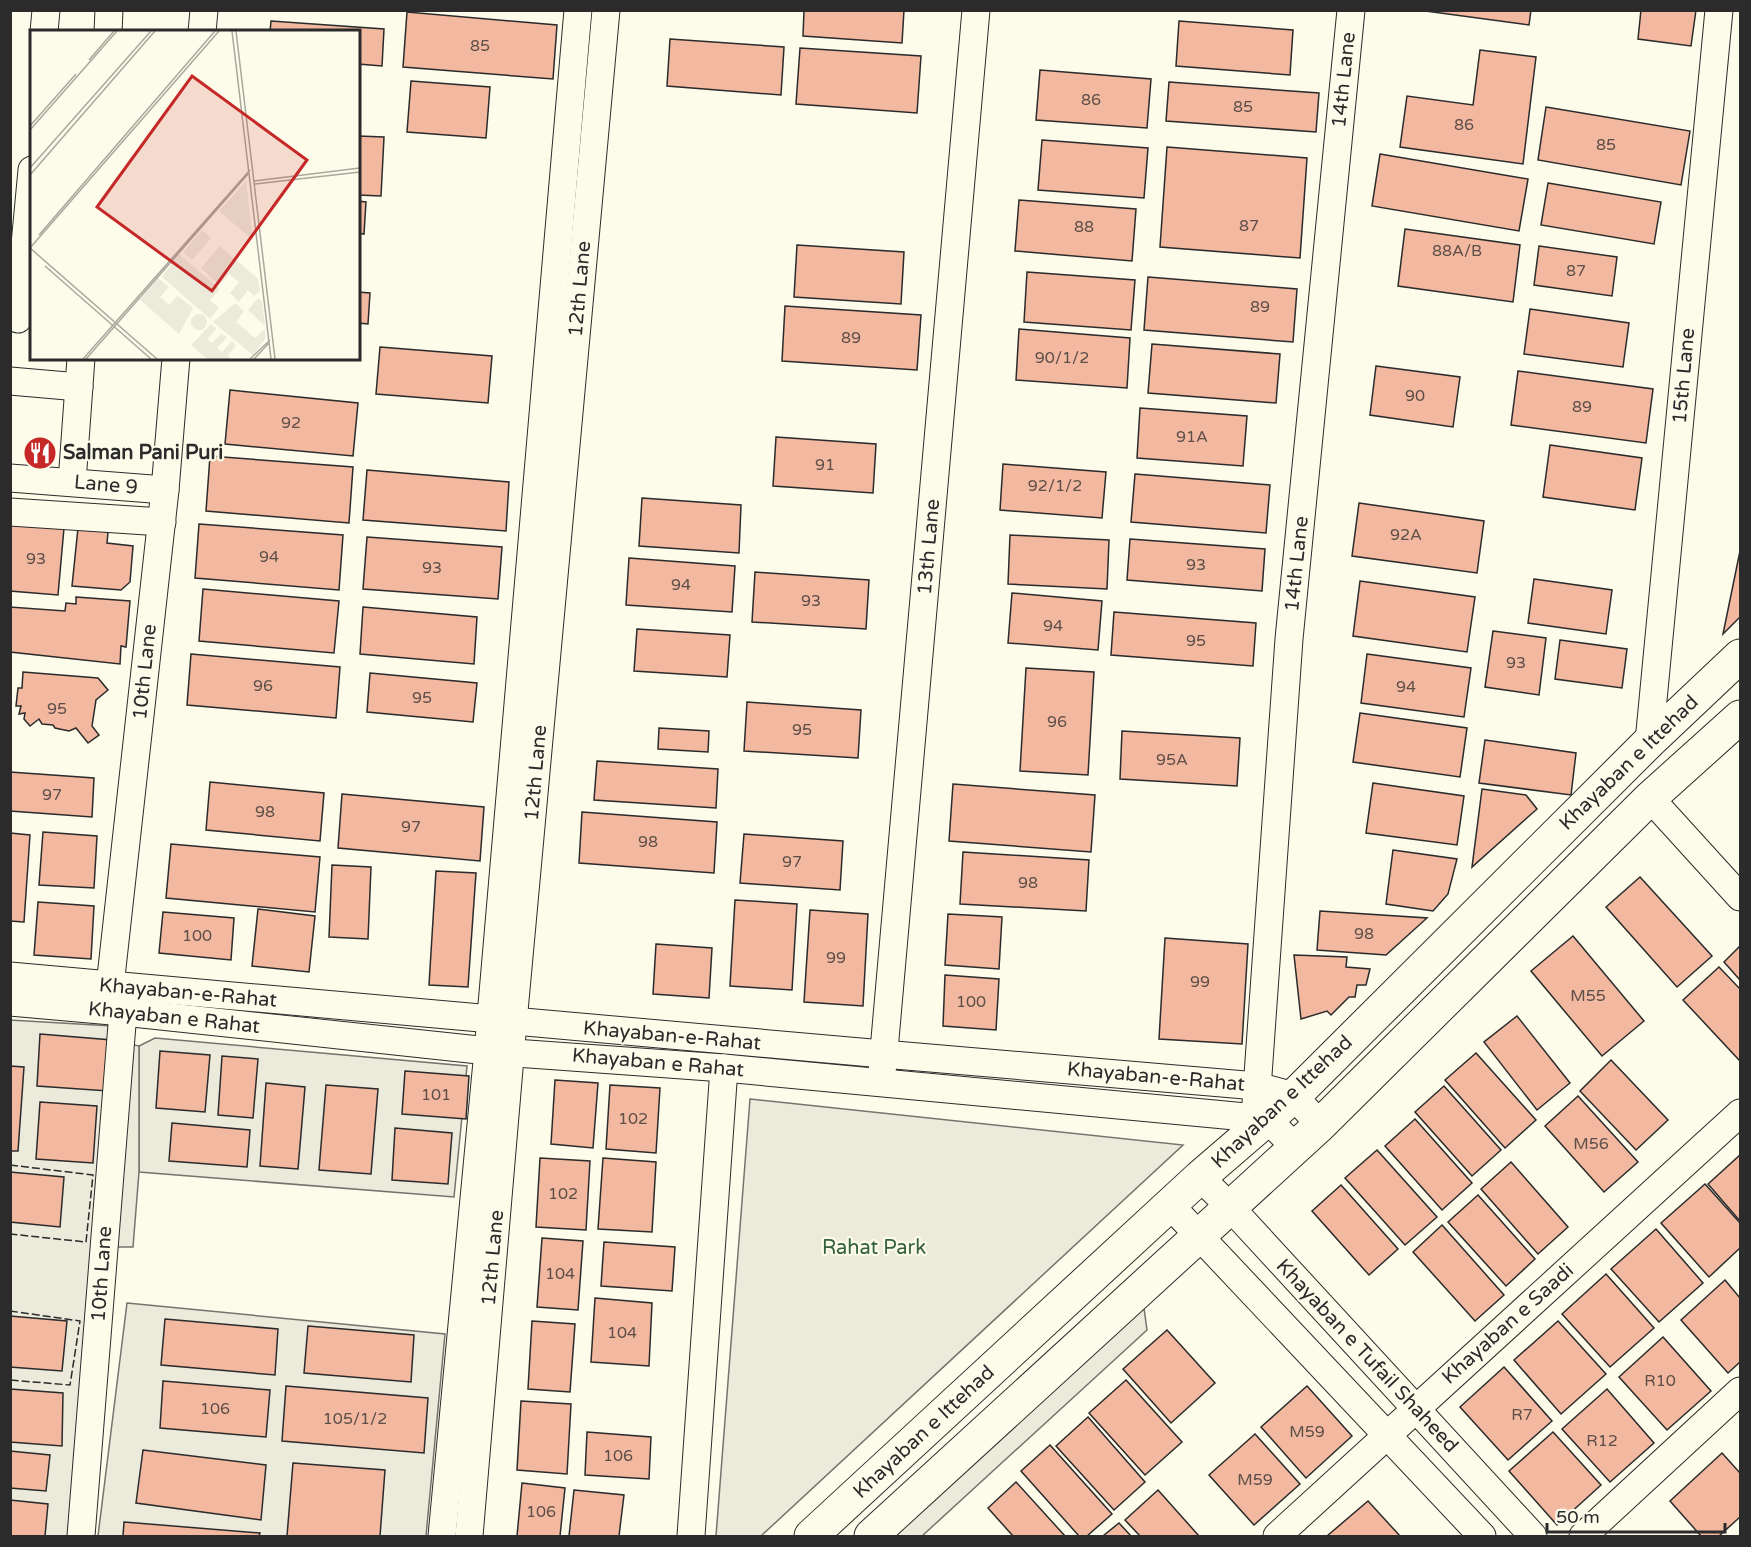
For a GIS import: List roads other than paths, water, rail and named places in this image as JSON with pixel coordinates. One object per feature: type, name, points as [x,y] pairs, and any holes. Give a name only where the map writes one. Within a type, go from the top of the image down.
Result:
[{"type":"main road","name":"Khayaban e Ittehad","points":[[811,1536],[1170,1205],[1261,1118],[1294,1096],[1649,742],[1740,656]]},
{"type":"main road","name":"Khayaban e Ittehad","points":[[872,1536],[1231,1208],[1294,1146],[1320,1125],[1650,798],[1740,717]]},
{"type":"street","points":[[44,30],[46,10]]},
{"type":"street","points":[[108,30],[109,10]]},
{"type":"street","points":[[202,30],[204,10]]},
{"type":"street","name":"12th Lane","points":[[469,1536],[501,1021],[578,10]]},
{"type":"street","name":"12th Lane","points":[[501,1021],[606,10]]},
{"type":"street","name":"13th Lane","points":[[881,1083],[976,10]]},
{"type":"street","name":"14th Lane","points":[[1261,1118],[1257,1086],[1289,639],[1351,10]]},
{"type":"street","name":"15th Lane","points":[[1649,742],[1719,10]]},
{"type":"street","points":[[20,319],[30,195]]},
{"type":"street","points":[[72,482],[81,360]]},
{"type":"street","name":"10th Lane","points":[[110,986],[162,522],[176,360]]},
{"type":"street","points":[[10,381],[79,387]]},
{"type":"street","name":"Lane 9","points":[[10,478],[165,490]]},
{"type":"street","points":[[10,512],[162,522]]},
{"type":"street","points":[[1650,798],[1740,897]]},
{"type":"street","name":"Khayaban-e-Rahat","points":[[10,976],[1257,1086],[1294,1096]]},
{"type":"street","name":"Khayaban e Rahat","points":[[10,1002],[500,1051],[724,1068],[1261,1118]]},
{"type":"street","name":"10th Lane","points":[[81,1536],[123,1012]]},
{"type":"street","name":"12th Lane","points":[[442,1536],[500,1051]]},
{"type":"street","points":[[691,1536],[724,1068]]},
{"type":"street","points":[[1294,1096],[1320,1125]]},
{"type":"street","name":"Khayaban e Saadi","points":[[1277,1536],[1740,1113]]},
{"type":"street","points":[[1261,1118],[1294,1146]]},
{"type":"street","name":"Khayaban e Tufail Shaheed","points":[[1200,1177],[1533,1536]]},
{"type":"street","name":"Khayaban e Tufail Shaheed","points":[[1170,1205],[1482,1536]]},
{"type":"street","points":[[1582,1536],[1740,1391]]},
{"type":"place","name":"Salman Pani Puri","points":[[40,453]]},
{"type":"park label","name":"Rahat Park","points":[[874,1248]]}]
